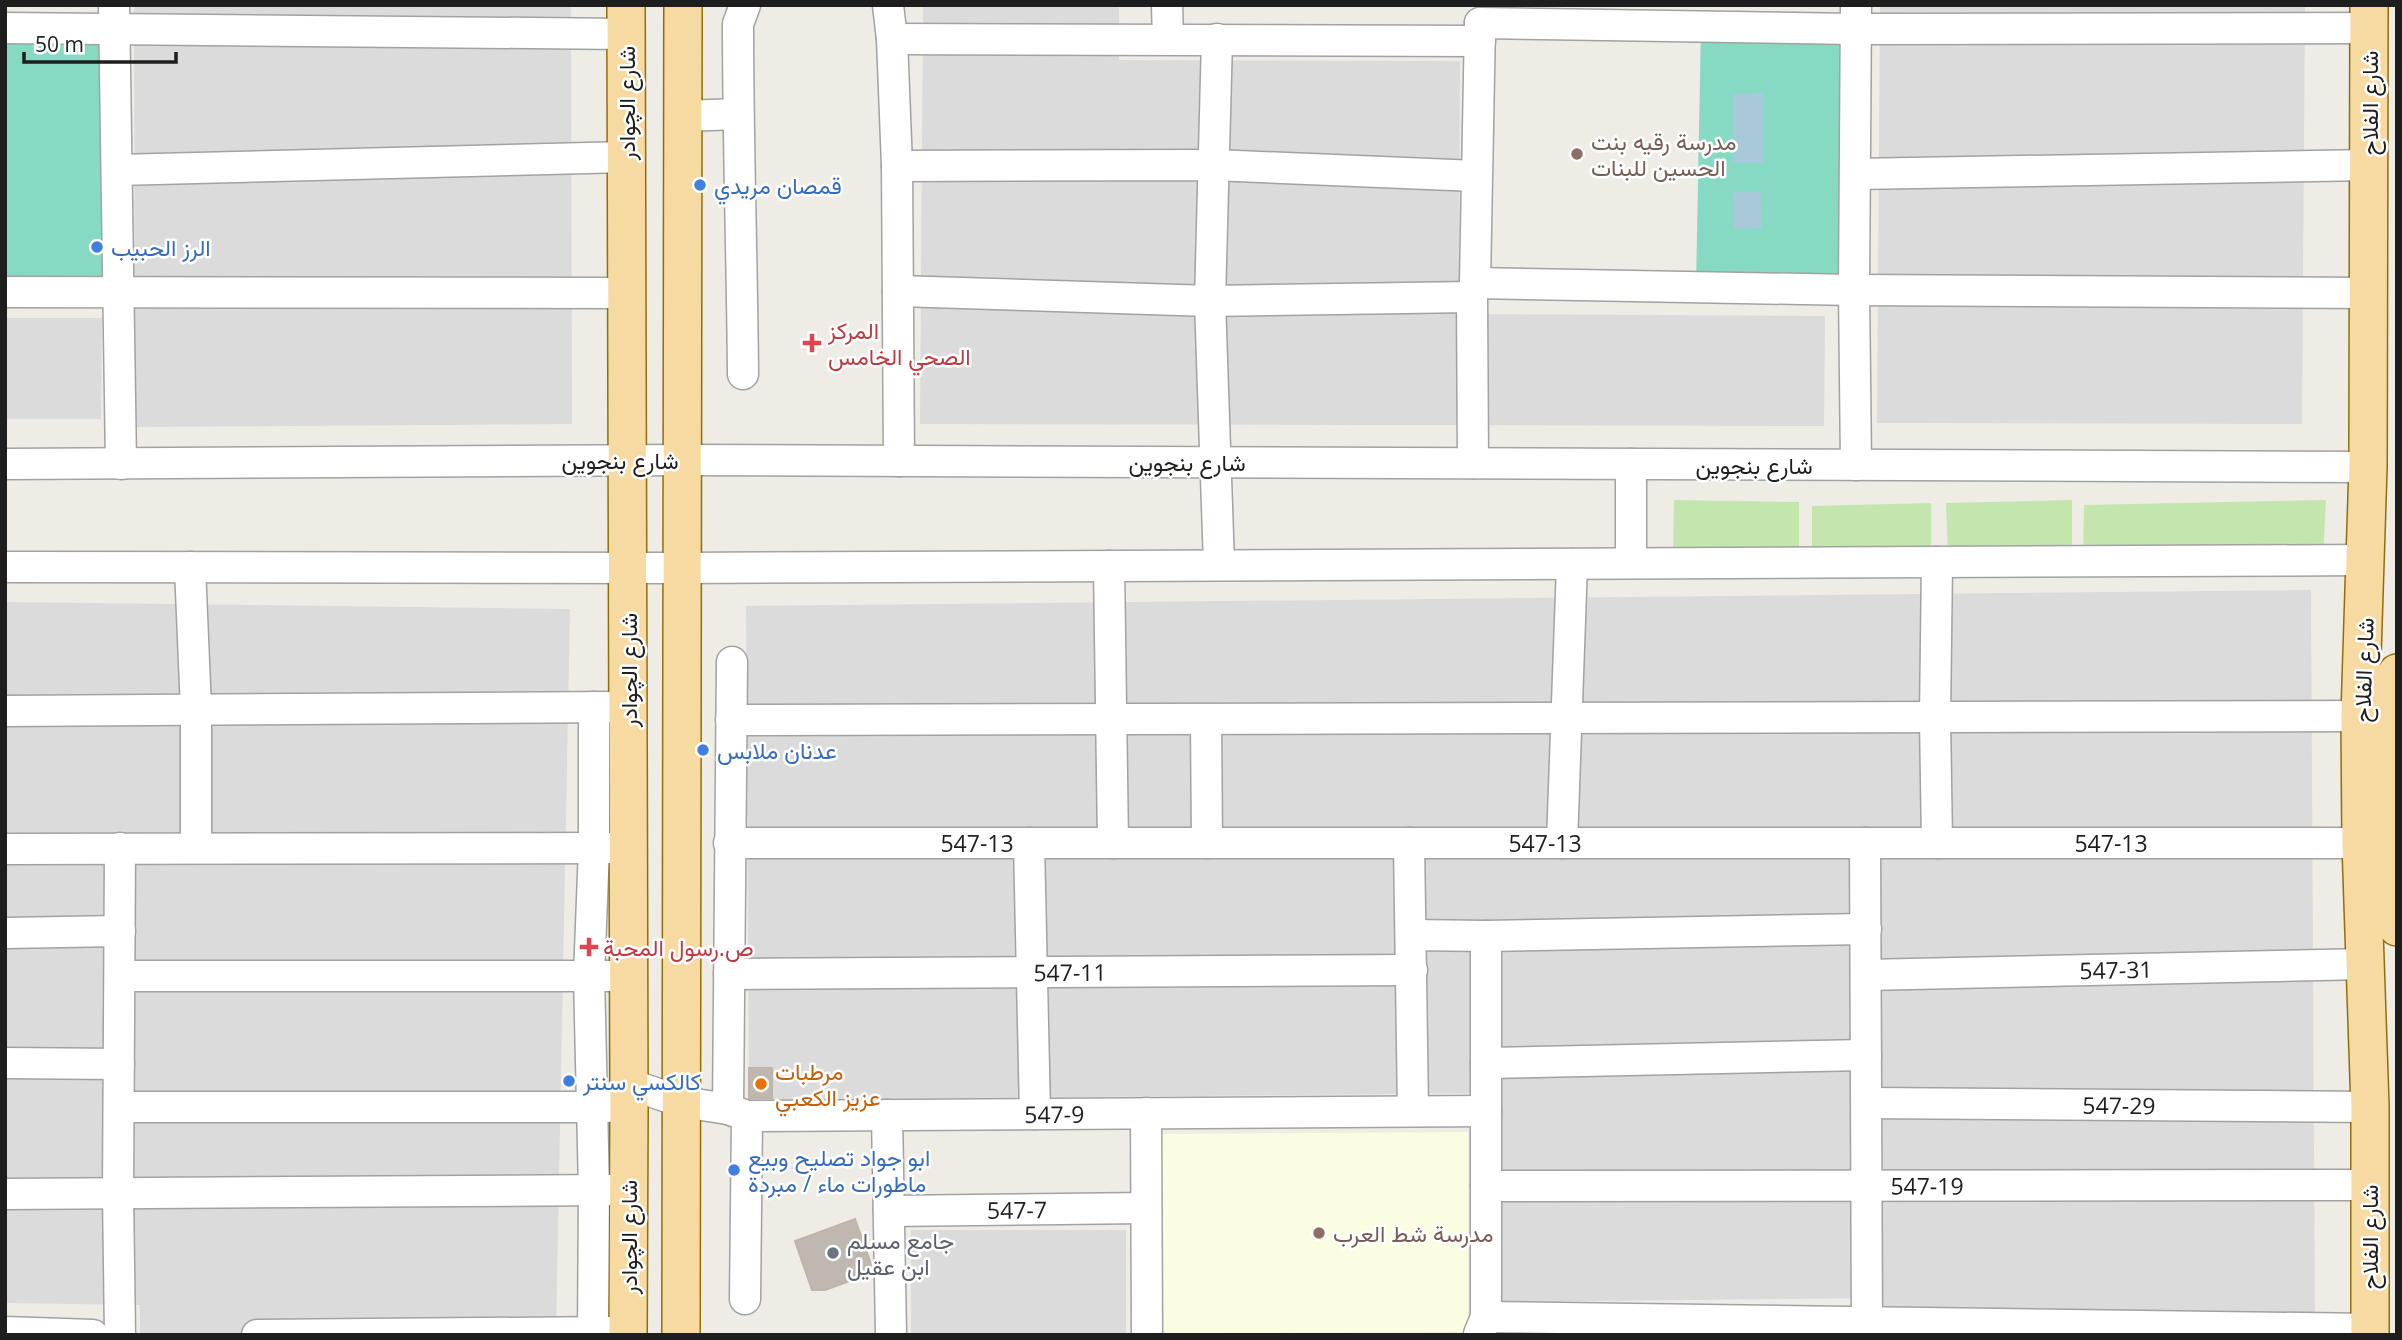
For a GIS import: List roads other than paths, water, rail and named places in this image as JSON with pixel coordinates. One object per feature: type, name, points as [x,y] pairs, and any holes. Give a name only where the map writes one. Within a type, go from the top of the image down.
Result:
[{"type":"main road","points":[[681,1335],[683,5]]},
{"type":"main road","name":"شارع الفلاح","points":[[2369,17],[2367,560],[2384,724],[2384,847],[2366,964],[2370,1107],[2370,1332]]},
{"type":"main road","name":"شارع الچوادر","points":[[611,1334],[611,1190],[629,1095],[629,976],[611,848],[611,707],[628,568],[626,19]]},
{"type":"main road","name":"شارع الفلاح","points":[[2384,724],[2397,673]]},
{"type":"main road","name":"شارع الفلاح","points":[[2384,847],[2397,927]]},
{"type":"street","points":[[743,374],[738,24],[745,5]]},
{"type":"street","points":[[888,5],[892,38],[897,166],[899,461]]},
{"type":"street","points":[[1167,5],[1168,39]]},
{"type":"street","points":[[892,38],[1217,39],[1480,23],[1856,17],[2369,17]]},
{"type":"street","points":[[1856,17],[1856,465]]},
{"type":"street","points":[[115,18],[121,464]]},
{"type":"street","points":[[5,28],[115,18],[626,19]]},
{"type":"street","points":[[1473,463],[1480,23]]},
{"type":"street","points":[[1217,39],[1210,301],[1219,565]]},
{"type":"street","points":[[683,116],[738,114]]},
{"type":"street","points":[[117,170],[626,157]]},
{"type":"street","points":[[897,166],[1213,165],[1476,176]]},
{"type":"street","points":[[1856,173],[2369,165]]},
{"type":"street","points":[[898,291],[1210,301],[1474,290],[2370,293]]},
{"type":"street","points":[[5,292],[627,293]]},
{"type":"street","name":"شارع بنجوين","points":[[5,464],[683,460],[2368,467]]},
{"type":"street","points":[[1631,464],[1631,563]]},
{"type":"street","points":[[5,567],[682,568],[2367,560]]},
{"type":"street","points":[[1937,562],[1937,843]]},
{"type":"street","points":[[1562,843],[1572,564]]},
{"type":"street","points":[[1109,566],[1113,843]]},
{"type":"street","points":[[190,567],[196,710],[196,848]]},
{"type":"street","points":[[732,662],[729,974],[746,1298]]},
{"type":"street","points":[[5,711],[611,707]]},
{"type":"street","points":[[731,720],[1935,718],[2384,724]]},
{"type":"street","points":[[1206,720],[1208,843]]},
{"type":"street","name":"547-13","points":[[729,843],[1937,843],[2384,847]]},
{"type":"street","points":[[1029,843],[1034,1114]]},
{"type":"street","points":[[1409,843],[1413,1111]]},
{"type":"street","points":[[1865,843],[1867,1328]]},
{"type":"street","points":[[120,848],[120,1335]]},
{"type":"street","points":[[5,849],[611,848],[589,976],[591,1107],[611,1190],[5,1194]]},
{"type":"street","points":[[1412,935],[1866,929]]},
{"type":"street","points":[[5,933],[120,930]]},
{"type":"street","points":[[1486,936],[1486,1186],[1482,1326],[2370,1332]]},
{"type":"street","name":"547-31","points":[[1866,975],[2366,964]]},
{"type":"street","name":"547-11","points":[[729,974],[1412,970]]},
{"type":"street","points":[[120,976],[629,976]]},
{"type":"street","points":[[1486,1063],[1866,1055]]},
{"type":"street","points":[[5,1063],[119,1064]]},
{"type":"street","name":"547-9","points":[[119,1107],[591,1107],[629,1095],[737,1113],[887,1115],[1486,1111]]},
{"type":"street","name":"547-29","points":[[1867,1104],[2370,1107]]},
{"type":"street","points":[[1146,1113],[1147,1335]]},
{"type":"street","points":[[887,1115],[891,1335]]},
{"type":"street","name":"547-19","points":[[1486,1186],[2369,1185]]},
{"type":"street","name":"547-7","points":[[889,1211],[1146,1209]]},
{"type":"street","points":[[5,1332],[93,1335]]},
{"type":"street","points":[[257,1335],[611,1334]]},
{"type":"water","points":[[1764,93],[1764,163],[1733,163],[1733,94]]},
{"type":"water","points":[[1761,191],[1762,228],[1734,229],[1733,192]]},
{"type":"place","name":"مدرسة رقيه بنت الحسين للبنات","points":[[1577,154]]},
{"type":"place","name":"قمصان مريدي","points":[[700,185]]},
{"type":"place","name":"الرز الحبيب","points":[[97,247]]},
{"type":"place","name":"المركز الصحي الخامس","points":[[812,343]]},
{"type":"place","name":"عدنان ملابس","points":[[703,750]]},
{"type":"place","name":"ص.رسول المحبة","points":[[589,947]]},
{"type":"place","name":"كالكسي سنتر","points":[[569,1081]]},
{"type":"place","name":"مرطبات عزيز الكعبي","points":[[761,1084]]},
{"type":"place","name":"ابو جواد تصليح وبيع ماطورات ماء / مبردة","points":[[734,1170]]},
{"type":"place","name":"مدرسة شط العرب","points":[[1319,1233]]},
{"type":"place","name":"جامع مسلم ابن عقيل","points":[[833,1253]]}]
